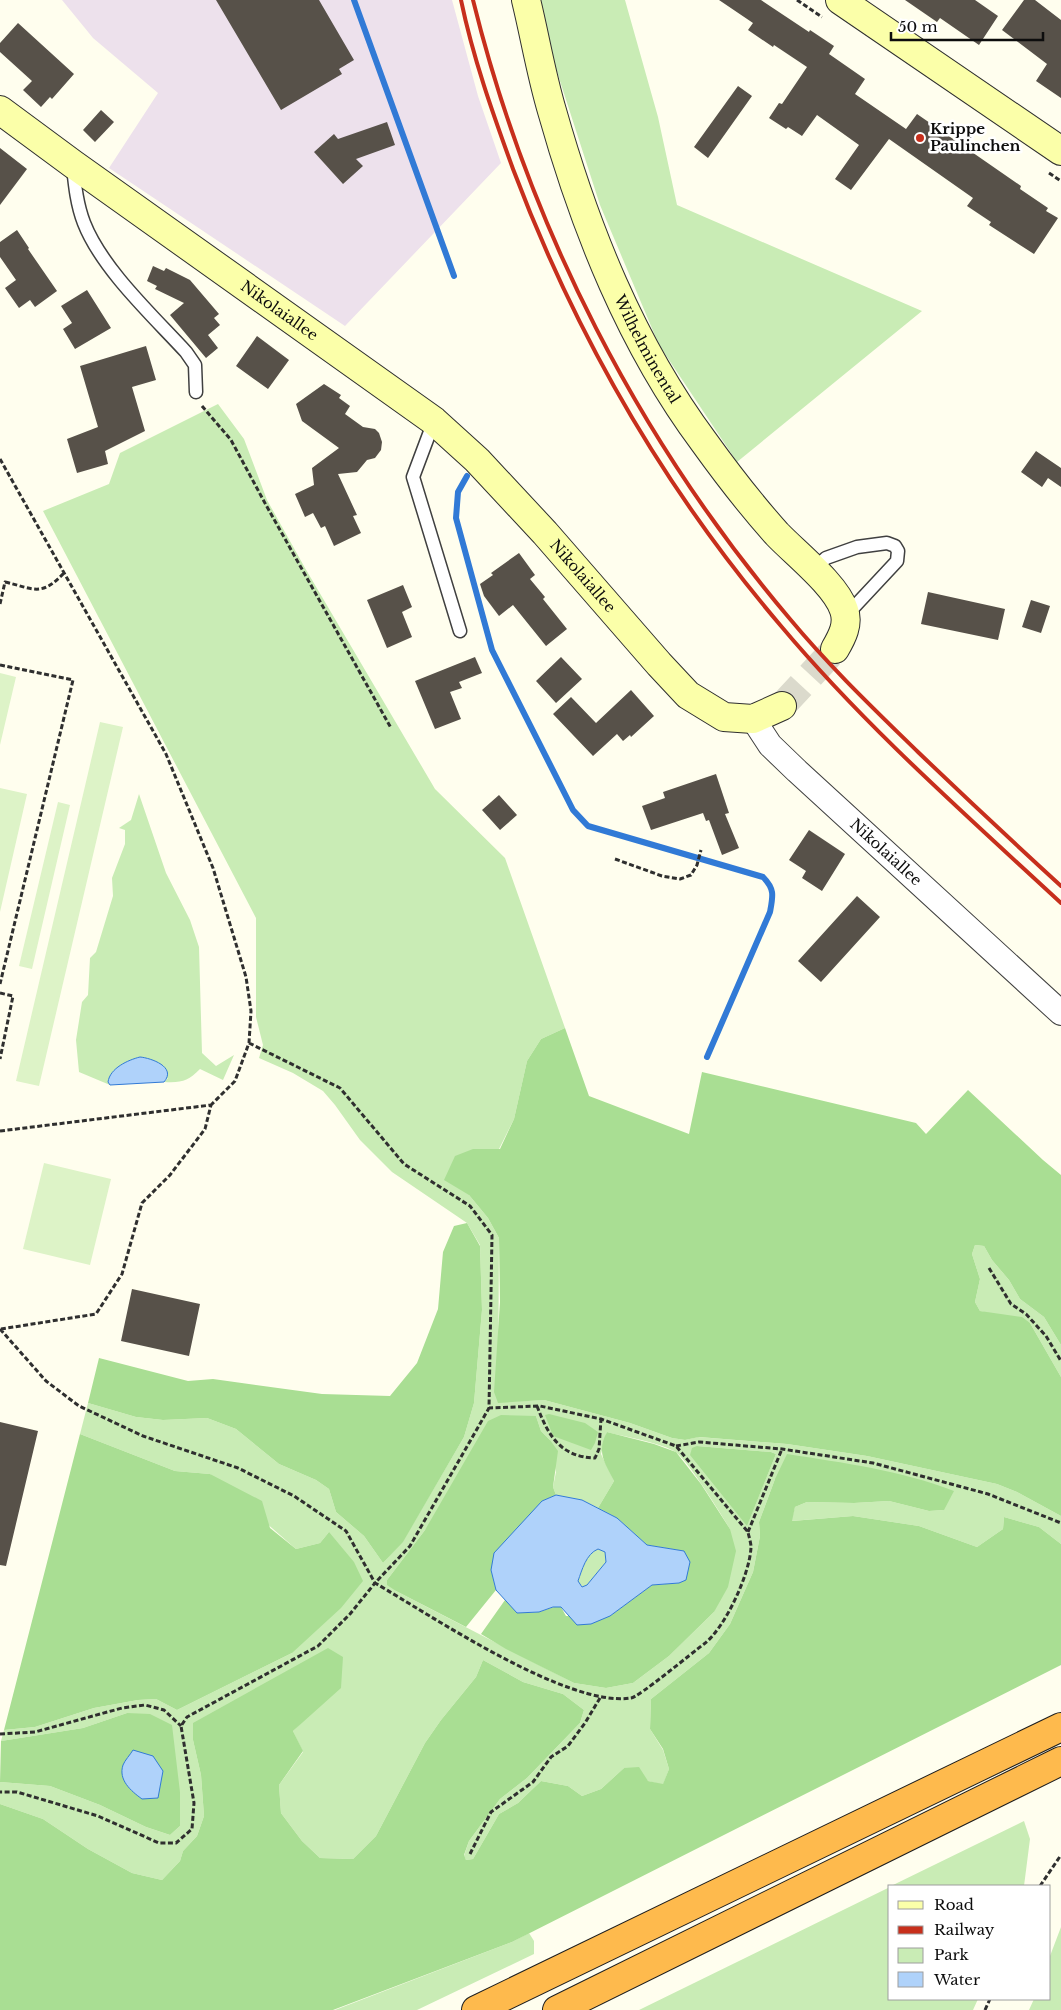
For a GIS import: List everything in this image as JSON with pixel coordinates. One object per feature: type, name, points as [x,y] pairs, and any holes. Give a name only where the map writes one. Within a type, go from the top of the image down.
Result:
[{"type":"highway","points":[[476,2010],[1061,1727]]},
{"type":"highway","points":[[557,2010],[1061,1761]]},
{"type":"street","name":"Wilhelminental","points":[[526,0],[552,110],[583,209],[616,291],[644,348],[680,411],[730,478],[777,534],[814,570],[837,596],[844,610]]},
{"type":"street","points":[[840,0],[1061,152]]},
{"type":"street","name":"Nikolaiallee","points":[[0,110],[434,421],[477,460],[545,533],[658,664],[688,695],[724,717],[753,718],[770,745],[797,771],[1061,1013]]},
{"type":"street","points":[[835,649],[843,635],[846,622],[844,610]]},
{"type":"street","points":[[753,718],[782,706]]},
{"type":"lane","points":[[73,164],[76,196],[88,232],[117,275],[186,352],[194,365],[196,392]]},
{"type":"lane","points":[[434,421],[412,477],[460,631]]},
{"type":"lane","points":[[814,570],[826,558],[857,547],[886,543],[895,546],[898,551],[897,561],[855,606],[844,610]]},
{"type":"path","points":[[196,392],[200,403],[231,440],[391,728]]},
{"type":"path","points":[[0,459],[166,754],[213,868],[246,977],[250,1011],[249,1044],[235,1081],[211,1105],[205,1129],[170,1175],[142,1203],[122,1274],[96,1314],[0,1329]]},
{"type":"path","points":[[0,604],[5,582],[43,590],[53,585],[64,573]]},
{"type":"path","points":[[0,665],[73,680],[0,984]]},
{"type":"path","points":[[615,859],[662,876],[680,879],[691,875],[697,865],[701,850]]},
{"type":"path","points":[[0,993],[13,996],[0,1059]]},
{"type":"path","points":[[0,1792],[17,1792],[98,1816],[160,1843],[176,1843],[192,1830],[194,1803],[182,1726],[187,1717],[318,1646],[350,1614],[375,1583],[410,1546],[490,1408],[492,1235],[470,1206],[404,1164],[340,1088],[249,1044]]},
{"type":"path","points":[[0,1131],[211,1105]]},
{"type":"path","points":[[990,1268],[1011,1304],[1026,1314],[1046,1336],[1061,1361]]},
{"type":"path","points":[[0,1329],[46,1381],[79,1406],[143,1436],[238,1468],[294,1496],[346,1531],[375,1583],[468,1638],[540,1676],[600,1698],[633,1698],[714,1637],[744,1581],[751,1547],[748,1532],[676,1446]]},
{"type":"path","points":[[490,1408],[537,1406],[602,1419],[676,1446],[699,1442],[782,1449],[873,1463],[988,1494],[1061,1523]]},
{"type":"path","points":[[537,1406],[546,1429],[554,1440],[572,1455],[595,1458],[599,1449],[602,1419]]},
{"type":"path","points":[[748,1532],[782,1449]]},
{"type":"path","points":[[470,1854],[490,1812],[533,1782],[551,1757],[568,1746],[585,1724],[600,1698]]},
{"type":"path","points":[[0,1734],[35,1732],[122,1708],[145,1705],[164,1710],[182,1726]]},
{"type":"path","points":[[1041,1885],[1061,1855]]},
{"type":"shaded area","points":[[62,0],[452,0],[478,96],[501,163],[345,326],[109,168],[158,93],[93,38]]},
{"type":"green space","points":[[541,0],[625,0],[658,117],[677,205],[922,311],[737,462],[659,345],[600,205],[549,47]]},
{"type":"green space","points":[[218,404],[244,439],[267,500],[435,789],[505,858],[565,1028],[541,1039],[527,1061],[514,1119],[499,1149],[473,1149],[469,1195],[488,1218],[499,1238],[498,1402],[544,1400],[630,1423],[672,1438],[685,1440],[698,1437],[787,1444],[867,1456],[997,1484],[1017,1492],[1061,1516],[1061,1544],[1039,1527],[1004,1517],[1003,1529],[977,1547],[919,1526],[853,1516],[791,1521],[795,1507],[807,1502],[854,1503],[889,1501],[929,1511],[944,1510],[775,1479],[759,1522],[760,1536],[753,1572],[730,1624],[709,1653],[651,1699],[650,1729],[663,1750],[669,1769],[663,1785],[648,1781],[624,1768],[601,1789],[582,1796],[568,1786],[541,1781],[518,1803],[499,1814],[473,1859],[466,1860],[464,1856],[469,1841],[500,1799],[527,1778],[580,1723],[584,1710],[563,1694],[523,1682],[483,1660],[476,1677],[425,1743],[376,1836],[353,1859],[320,1858],[302,1841],[281,1813],[279,1785],[303,1752],[293,1731],[309,1715],[193,1740],[201,1775],[204,1816],[197,1836],[183,1851],[180,1861],[162,1880],[132,1873],[88,1849],[43,1819],[0,1804],[0,1782],[50,1786],[100,1805],[146,1827],[170,1835],[180,1826],[180,1792],[127,1713],[83,1728],[1,1741],[4,1730],[35,1727],[94,1708],[138,1700],[156,1699],[177,1710],[292,1653],[329,1532],[320,1543],[296,1549],[210,1474],[175,1471],[80,1434],[88,1403],[136,1417],[163,1420],[207,1418],[236,1429],[279,1464],[316,1480],[329,1489],[336,1512],[364,1536],[383,1563],[403,1541],[464,1437],[474,1403],[482,1310],[480,1245],[467,1223],[392,1172],[360,1140],[323,1091],[293,1073],[259,1058],[263,1045],[256,1017],[256,918],[43,511],[109,484],[120,453]],"holes":[[[536,1416],[541,1431],[550,1440],[556,1472],[553,1487],[556,1495],[582,1500],[598,1508],[614,1481],[601,1454],[607,1432],[650,1442],[674,1451],[695,1475],[730,1529],[714,1612],[669,1656],[633,1683],[606,1688],[574,1683],[396,1591],[387,1580],[425,1530]],[[697,1446],[776,1454],[747,1525],[726,1499]]]},
{"type":"green space","points":[[0,673],[16,677],[0,745]]},
{"type":"green space","points":[[100,722],[123,727],[39,1086],[16,1081]]},
{"type":"green space","points":[[0,788],[27,794],[0,912]]},
{"type":"green space","points":[[139,794],[166,873],[190,920],[199,947],[202,1053],[216,1066],[234,1055],[223,1080],[200,1069],[188,1079],[176,1082],[164,1082],[168,1078],[108,1082],[110,1085],[79,1072],[76,1040],[82,1002],[88,995],[90,958],[96,952],[113,896],[112,878],[125,844],[125,830],[119,828],[131,820]]},
{"type":"green space","points":[[58,802],[70,805],[32,969],[19,966]]},
{"type":"green space","points":[[565,1028],[589,1096],[689,1134],[702,1072],[916,1123],[926,1134],[968,1090],[1061,1175],[1061,1345],[1044,1317],[1020,1299],[1009,1280],[992,1260],[984,1246],[975,1245],[972,1254],[980,1279],[975,1302],[980,1311],[1022,1317],[1030,1323],[1061,1377],[1061,1516],[1017,1492],[997,1484],[867,1456],[787,1444],[699,1437],[685,1440],[672,1438],[630,1423],[544,1400],[498,1403],[494,1392],[500,1302],[499,1238],[488,1218],[469,1195],[444,1180],[455,1156],[473,1149],[500,1149],[514,1119],[527,1061],[541,1039]]},
{"type":"green space","points":[[44,1163],[111,1179],[90,1265],[23,1249]]},
{"type":"green space","points":[[467,1223],[480,1246],[482,1310],[474,1403],[464,1437],[403,1542],[383,1563],[364,1536],[336,1512],[329,1489],[316,1480],[279,1464],[236,1429],[207,1418],[163,1420],[136,1417],[88,1403],[99,1358],[188,1381],[213,1379],[322,1394],[390,1396],[417,1363],[438,1309],[443,1252],[454,1226]]},
{"type":"green space","points":[[975,1245],[984,1246],[992,1260],[1009,1280],[1020,1299],[1044,1317],[1061,1345],[1061,1377],[1030,1323],[980,1311],[975,1302],[980,1279],[972,1254]]},
{"type":"green space","points":[[549,1414],[585,1423],[598,1432],[591,1450],[553,1436],[545,1415]]},
{"type":"green space","points":[[501,1415],[536,1416],[541,1431],[558,1451],[553,1487],[556,1495],[542,1501],[491,1570],[496,1590],[466,1627],[396,1591],[387,1585],[387,1580],[425,1530],[488,1421]]},
{"type":"green space","points":[[607,1432],[654,1444],[676,1452],[701,1484],[730,1529],[736,1551],[728,1587],[714,1612],[669,1656],[633,1683],[606,1688],[574,1683],[506,1649],[481,1634],[505,1600],[518,1613],[539,1612],[554,1607],[561,1607],[566,1616],[610,1616],[652,1585],[679,1583],[684,1551],[647,1545],[617,1518],[598,1508],[614,1481],[602,1452]]},
{"type":"green space","points":[[80,1434],[175,1471],[210,1474],[262,1501],[270,1528],[296,1549],[320,1543],[329,1532],[354,1562],[363,1581],[341,1608],[292,1653],[177,1710],[156,1699],[138,1700],[94,1708],[35,1727],[4,1730]]},
{"type":"green space","points":[[697,1446],[776,1454],[747,1526],[690,1455],[692,1448]]},
{"type":"green space","points":[[787,1454],[892,1472],[954,1491],[944,1510],[929,1511],[889,1501],[854,1503],[807,1502],[795,1507],[792,1521],[853,1516],[919,1526],[977,1547],[1003,1529],[1004,1517],[1039,1527],[1061,1544],[1061,1665],[512,1942],[333,2010],[0,2010],[0,1804],[43,1819],[88,1849],[132,1873],[162,1880],[180,1861],[183,1851],[197,1836],[204,1816],[201,1775],[193,1740],[193,1723],[328,1648],[343,1657],[341,1688],[293,1731],[303,1751],[279,1785],[281,1813],[302,1841],[320,1858],[353,1859],[376,1836],[425,1743],[476,1677],[483,1660],[523,1682],[563,1694],[584,1710],[580,1723],[527,1778],[500,1799],[469,1841],[464,1855],[466,1860],[473,1859],[499,1814],[518,1803],[541,1781],[568,1786],[582,1796],[601,1789],[624,1768],[639,1767],[648,1781],[663,1784],[669,1769],[663,1749],[650,1729],[651,1699],[709,1653],[730,1624],[753,1572],[760,1536],[759,1522],[775,1479]]},
{"type":"green space","points":[[598,1549],[605,1552],[606,1562],[587,1585],[583,1587],[578,1582],[583,1568],[587,1558]]},
{"type":"green space","points":[[127,1713],[150,1714],[172,1725],[180,1792],[180,1826],[170,1835],[146,1827],[100,1805],[50,1786],[0,1782],[1,1741],[83,1728]]},
{"type":"green space","points":[[1024,1821],[1030,1839],[1024,1885],[893,1885]]},
{"type":"green space","points":[[888,1888],[888,2000],[978,2000],[973,2010],[639,2010]]},
{"type":"green space","points":[[1061,1927],[1061,2010],[1029,2010],[1034,2000],[1051,2000],[1051,1953]]},
{"type":"green space","points":[[529,1933],[534,1941],[534,1954],[417,2010],[335,2010],[512,1942]]},
{"type":"water","points":[[140,1057],[156,1061],[165,1068],[167,1077],[164,1082],[110,1085],[108,1082],[109,1077],[116,1069],[130,1060]]},
{"type":"water","points":[[556,1495],[582,1500],[617,1518],[647,1545],[684,1551],[690,1562],[686,1580],[679,1583],[652,1585],[610,1616],[591,1624],[577,1625],[561,1607],[553,1607],[539,1612],[517,1613],[496,1590],[491,1570],[494,1553],[542,1501]],"holes":[[[598,1549],[605,1552],[606,1562],[587,1585],[582,1587],[578,1581],[587,1558]]]},
{"type":"water","points":[[133,1750],[153,1756],[163,1771],[158,1798],[142,1799],[126,1785],[122,1776],[123,1765]]},
{"type":"building","points":[[216,0],[319,0],[354,60],[339,69],[342,74],[281,110]]},
{"type":"building","points":[[719,0],[761,0],[809,32],[810,30],[834,46],[829,54],[865,79],[855,94],[906,129],[917,114],[1021,186],[1020,189],[1048,208],[1046,211],[1058,218],[1034,254],[989,225],[991,222],[967,206],[973,198],[889,139],[851,190],[835,179],[859,145],[817,115],[802,136],[788,127],[786,129],[769,118],[779,103],[782,104],[807,67],[748,30],[753,23]]},
{"type":"building","points":[[905,0],[975,0],[998,16],[979,45],[940,18],[937,22]]},
{"type":"building","points":[[1024,0],[1035,0],[1061,20],[1061,98],[1036,81],[1047,64],[1002,30]]},
{"type":"building","points":[[18,23],[74,74],[52,99],[50,97],[41,107],[23,90],[32,81],[0,52],[0,43]]},
{"type":"building","points":[[738,86],[752,96],[708,158],[694,147]]},
{"type":"building","points":[[101,110],[114,122],[95,142],[83,130]]},
{"type":"building","points":[[387,122],[395,145],[356,159],[363,166],[343,184],[314,152],[334,134],[338,139]]},
{"type":"building","points":[[0,148],[27,169],[0,205]]},
{"type":"building","points":[[17,230],[57,291],[35,307],[30,300],[19,308],[5,288],[16,280],[0,257],[0,242]]},
{"type":"building","points":[[153,266],[164,271],[166,268],[190,280],[219,314],[214,318],[220,325],[208,335],[218,348],[206,358],[170,315],[184,303],[155,289],[157,286],[147,281]]},
{"type":"building","points":[[87,290],[111,328],[75,349],[63,329],[72,323],[61,306]]},
{"type":"building","points":[[257,336],[289,360],[268,389],[236,366]]},
{"type":"building","points":[[146,346],[156,380],[132,387],[145,431],[105,451],[108,464],[77,473],[67,439],[98,427],[80,366]]},
{"type":"building","points":[[324,384],[341,395],[339,398],[350,406],[345,414],[363,427],[375,429],[379,433],[382,442],[381,450],[375,458],[367,460],[357,472],[338,474],[357,515],[353,516],[361,533],[334,546],[325,526],[321,528],[313,513],[305,517],[295,494],[314,485],[312,468],[339,448],[302,421],[296,404]]},
{"type":"building","points":[[1036,451],[1061,468],[1061,487],[1048,478],[1042,487],[1021,472]]},
{"type":"building","points":[[519,553],[535,575],[530,579],[567,629],[546,646],[513,605],[499,616],[484,596],[480,584],[493,575],[491,573]]},
{"type":"building","points":[[403,585],[412,607],[402,612],[412,637],[387,648],[367,600]]},
{"type":"building","points":[[928,592],[1005,609],[998,640],[921,624]]},
{"type":"building","points":[[1031,600],[1050,606],[1041,633],[1022,627]]},
{"type":"building","points":[[475,657],[482,673],[459,682],[462,688],[450,692],[461,719],[435,729],[415,681]]},
{"type":"building","points":[[561,657],[582,679],[556,703],[536,681]]},
{"type":"building","points":[[631,690],[654,716],[631,737],[630,735],[623,741],[617,734],[593,756],[553,714],[571,697],[596,723]]},
{"type":"building","points":[[716,774],[729,813],[725,814],[739,848],[722,855],[709,820],[706,821],[703,813],[651,830],[642,806],[665,798],[663,792]]},
{"type":"building","points":[[499,795],[517,815],[500,830],[482,810]]},
{"type":"building","points":[[809,830],[845,854],[822,891],[802,878],[806,871],[789,860]]},
{"type":"building","points":[[857,896],[880,917],[821,982],[798,961]]},
{"type":"building","points":[[132,1289],[200,1304],[189,1356],[121,1341]]},
{"type":"building","points":[[0,1422],[38,1431],[6,1566],[0,1565]]},
{"type":"waterway","points":[[354,0],[454,276]]},
{"type":"waterway","points":[[467,476],[458,492],[456,518],[492,650],[573,810],[588,826],[763,877],[770,885],[772,897],[770,912],[707,1057]]},
{"type":"tunnel","points":[[782,706],[835,649]]},
{"type":"railway","points":[[461,0],[471,43],[491,107],[538,231],[565,292],[595,351],[627,409],[662,466],[699,521],[739,574],[813,663],[916,769],[1061,903]]},
{"type":"railway","points":[[473,0],[497,84],[525,167],[558,249],[596,328],[638,405],[685,479],[735,551],[820,654],[918,752],[1061,886]]},
{"type":"place","name":"Krippe Paulinchen","points":[[920,138]]}]
